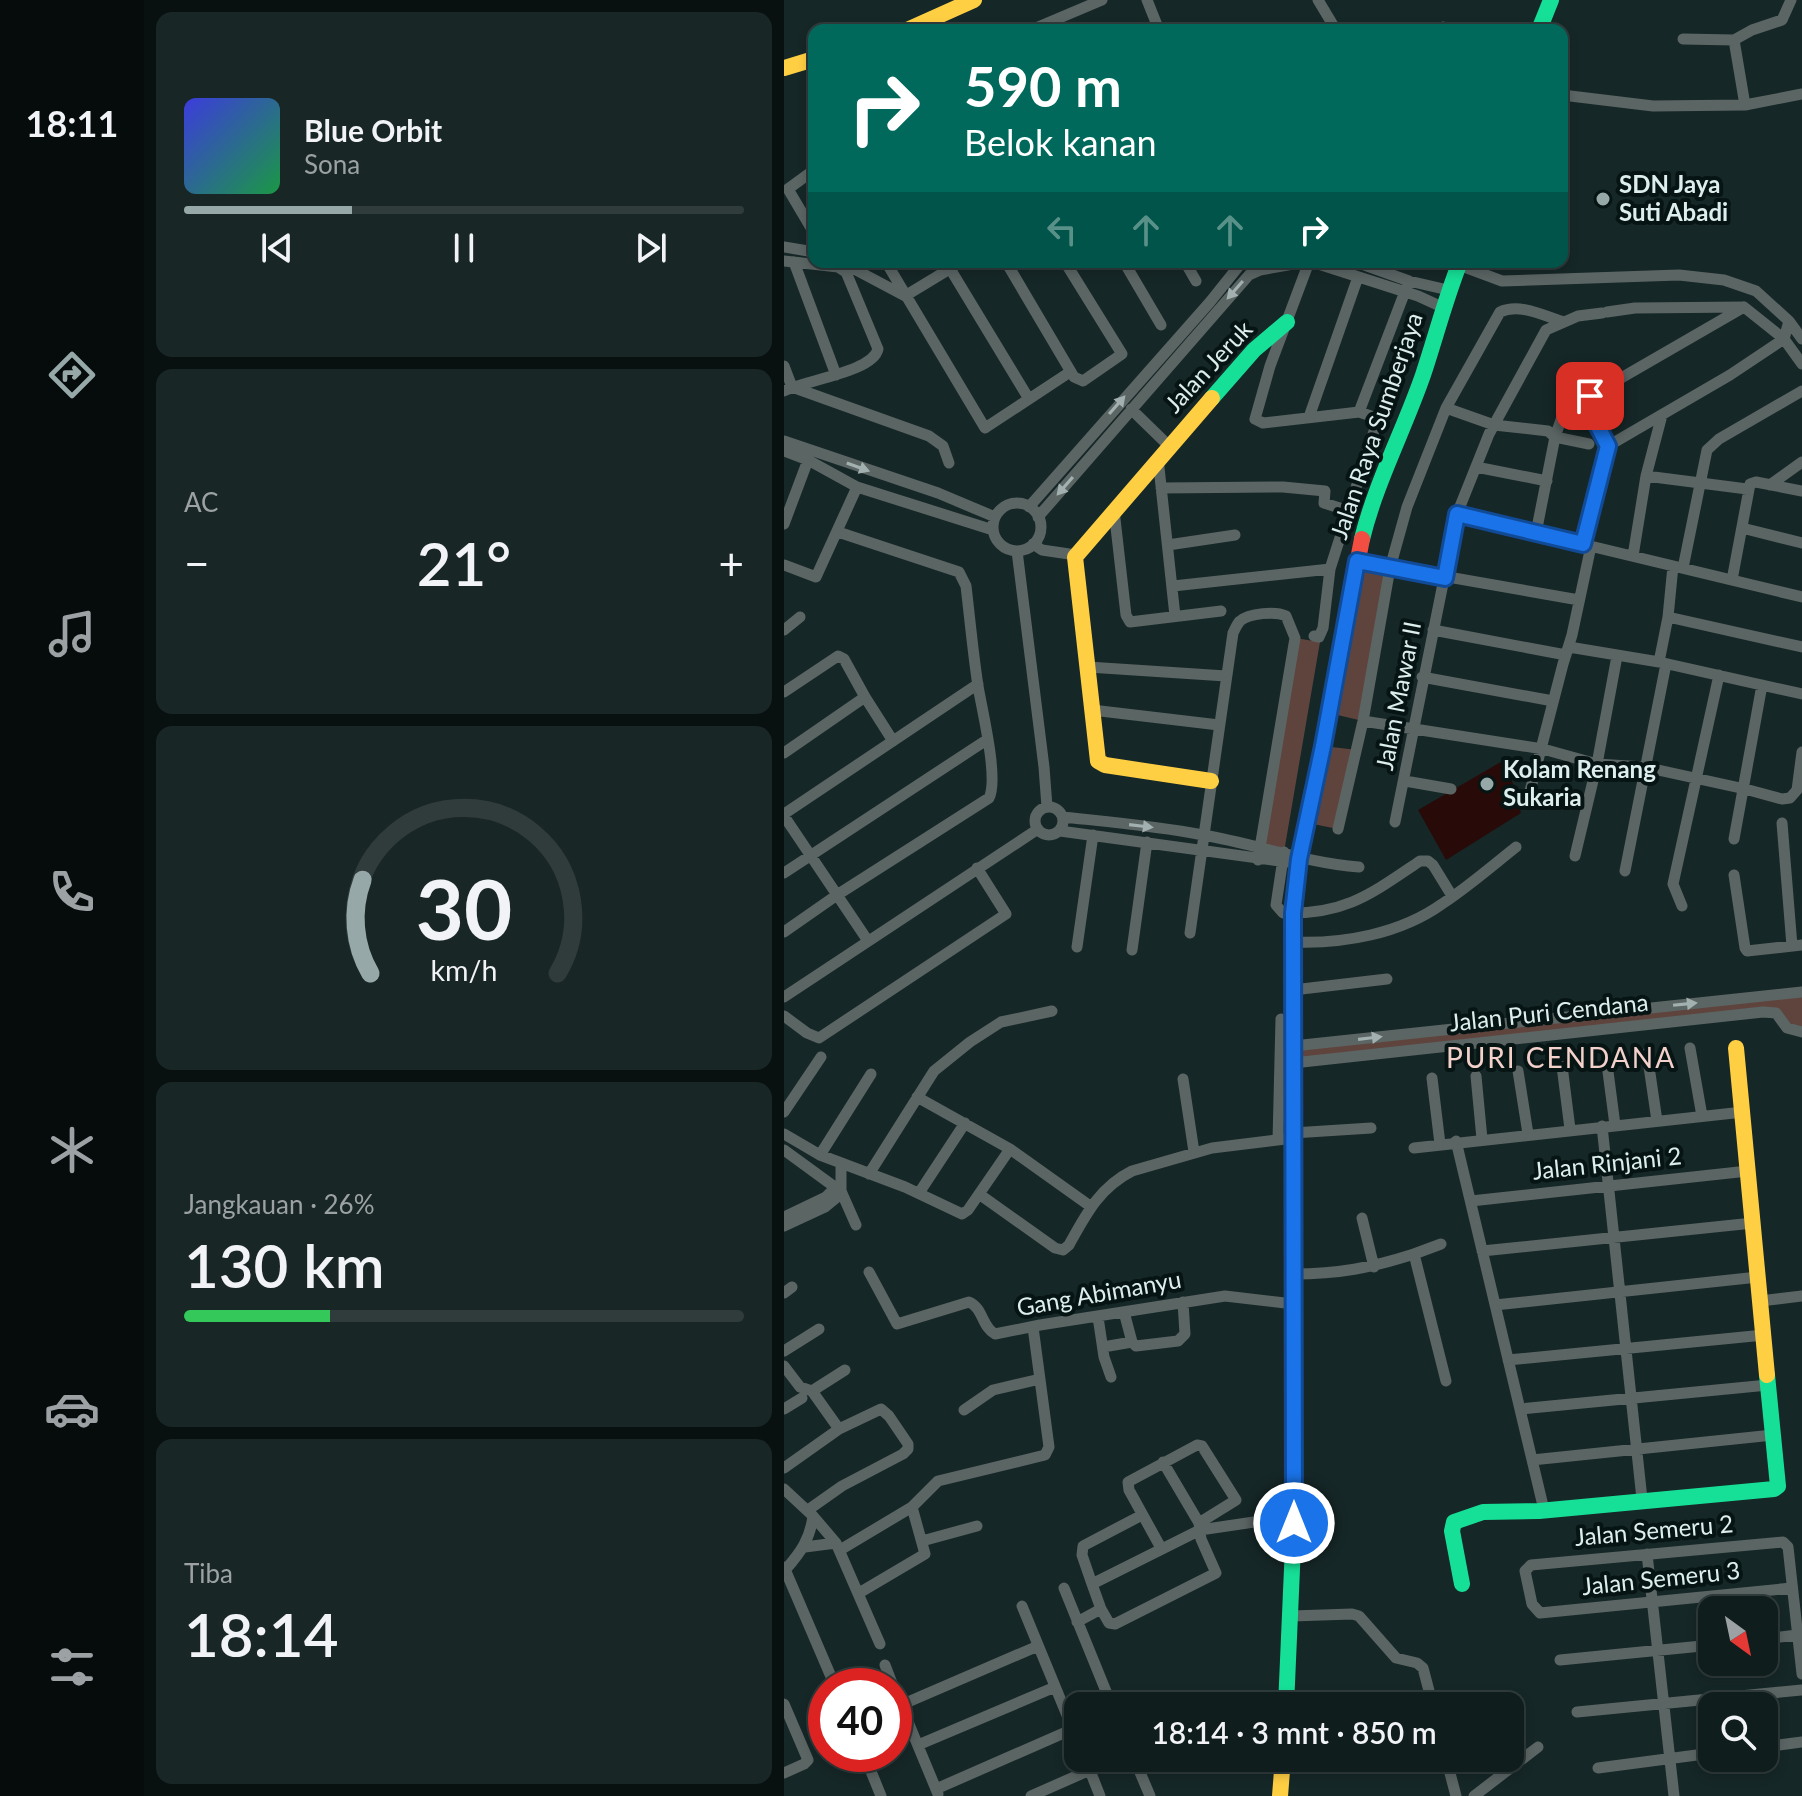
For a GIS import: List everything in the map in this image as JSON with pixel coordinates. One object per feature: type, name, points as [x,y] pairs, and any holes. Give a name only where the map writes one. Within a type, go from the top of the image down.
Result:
[{"type":"street","points":[[920,24],[974,0]]},
{"type":"street","points":[[1045,24],[1102,0]]},
{"type":"street","points":[[1147,0],[1156,24]]},
{"type":"street","points":[[1318,0],[1332,24]]},
{"type":"street","points":[[1541,24],[1551,0]]},
{"type":"street","points":[[1683,39],[1734,40],[1782,20],[1791,0]]},
{"type":"street","points":[[1734,40],[1745,105]]},
{"type":"street","points":[[784,68],[808,61]]},
{"type":"street","points":[[1568,96],[1653,106],[1745,105],[1802,94]]},
{"type":"street","points":[[808,174],[788,189],[808,223]]},
{"type":"street","points":[[784,247],[808,251]]},
{"type":"street","points":[[789,262],[836,375]]},
{"type":"street","points":[[788,389],[836,375],[877,355],[878,349],[846,272],[840,268]]},
{"type":"street","points":[[851,268],[905,296]]},
{"type":"street","points":[[889,268],[985,428],[1070,372]]},
{"type":"street","points":[[905,296],[947,268]]},
{"type":"street","points":[[955,268],[1029,399]]},
{"type":"street","points":[[1009,268],[1070,372],[1083,381],[1122,354],[1069,268]]},
{"type":"street","points":[[1128,268],[1161,325]]},
{"type":"street","points":[[1188,268],[1196,281]]},
{"type":"street","points":[[1029,507],[1237,268]]},
{"type":"street","points":[[1038,517],[1249,275],[1281,268]]},
{"type":"street","points":[[1307,268],[1266,378],[1255,419],[1263,423],[1359,412],[1374,417],[1376,425],[1330,569],[1323,628],[1319,637],[1314,636]]},
{"type":"street","points":[[1329,268],[1358,277],[1448,290]]},
{"type":"street","points":[[1369,268],[1442,307]]},
{"type":"street","name":"Jalan Raya Sumberjaya","points":[[1287,1692],[1294,1523],[1294,1304],[1288,1137],[1293,1055],[1293,913],[1289,858],[1323,746],[1370,507],[1423,374],[1442,307],[1457,268]]},
{"type":"street","points":[[1469,268],[1502,281],[1679,275],[1724,280],[1756,291],[1789,321],[1802,339]]},
{"type":"street","points":[[1309,417],[1358,277]]},
{"type":"street","points":[[1359,412],[1407,286]]},
{"type":"street","points":[[1529,795],[1568,651],[1608,446],[1590,411],[1590,396],[1744,307]]},
{"type":"street","points":[[1338,829],[1363,721],[1390,568],[1407,507],[1446,408],[1500,312],[1508,308],[1525,309],[1561,321],[1635,308],[1744,307],[1784,339],[1802,364]]},
{"type":"street","name":"Jalan Mawar II","points":[[1395,822],[1457,514],[1494,425],[1546,330],[1561,321]]},
{"type":"street","points":[[1608,446],[1730,375],[1784,339],[1789,321]]},
{"type":"street","name":"Jalan Jeruk","points":[[1075,561],[1163,452],[1254,350],[1287,322]]},
{"type":"street","points":[[784,366],[788,389]]},
{"type":"street","points":[[1536,533],[1547,481],[1552,434],[1579,368]]},
{"type":"street","points":[[788,389],[929,436],[943,446],[949,463]]},
{"type":"street","points":[[1625,871],[1668,617],[1705,454],[1710,446],[1802,391]]},
{"type":"street","points":[[1446,408],[1494,425],[1552,434],[1589,444]]},
{"type":"street","points":[[1131,409],[1163,452],[1161,488],[1175,616]]},
{"type":"street","points":[[1633,556],[1646,476],[1662,415]]},
{"type":"street","points":[[784,441],[938,493],[995,517]]},
{"type":"street","points":[[784,451],[808,460],[857,487],[993,530]]},
{"type":"street","points":[[784,524],[808,460]]},
{"type":"street","points":[[1770,485],[1801,465]]},
{"type":"street","points":[[1476,467],[1547,481]]},
{"type":"street","points":[[1646,476],[1747,489]]},
{"type":"street","points":[[1732,580],[1747,489],[1753,482],[1802,491]]},
{"type":"street","points":[[784,565],[816,577],[857,487]]},
{"type":"street","points":[[1161,488],[1276,487],[1325,491],[1324,503],[1349,511]]},
{"type":"street","points":[[1010,504],[1029,507],[1038,517],[1039,535],[1033,544],[1017,551],[1001,545],[993,530],[995,517],[1010,504]]},
{"type":"street","points":[[1114,510],[1126,615],[1133,622],[1221,611]]},
{"type":"street","points":[[1457,514],[1802,597]]},
{"type":"street","points":[[1742,528],[1802,543]]},
{"type":"street","points":[[784,932],[989,798],[992,790],[988,739],[962,575],[838,532]]},
{"type":"street","points":[[1168,545],[1235,535]]},
{"type":"street","points":[[1033,544],[1075,561],[1098,761],[1101,764],[1211,781]]},
{"type":"street","points":[[1017,551],[1047,807]]},
{"type":"street","points":[[1357,561],[1579,600]]},
{"type":"street","points":[[1173,586],[1330,569]]},
{"type":"street","points":[[1190,933],[1233,633],[1245,618],[1277,613],[1286,616],[1295,638],[1258,860]]},
{"type":"street","points":[[784,630],[800,617]]},
{"type":"street","points":[[1668,617],[1802,647]]},
{"type":"street","points":[[1433,630],[1662,663],[1802,694]]},
{"type":"street","points":[[784,692],[836,656],[844,659],[893,741]]},
{"type":"street","points":[[1575,856],[1597,764],[1617,656]]},
{"type":"street","points":[[1088,667],[1226,676]]},
{"type":"street","points":[[1682,906],[1673,884],[1719,675]]},
{"type":"street","points":[[1422,677],[1553,701]]},
{"type":"street","points":[[868,941],[784,815],[978,684]]},
{"type":"street","points":[[1734,839],[1762,685]]},
{"type":"street","points":[[784,753],[865,697]]},
{"type":"street","points":[[1092,710],[1219,725]]},
{"type":"street","points":[[1363,721],[1543,749],[1597,764],[1644,767],[1782,799],[1794,795],[1802,752]]},
{"type":"street","points":[[784,873],[988,739]]},
{"type":"street","points":[[1405,781],[1451,789]]},
{"type":"street","points":[[1060,831],[1063,817],[1057,808],[1047,807],[1036,816],[1038,829],[1044,834],[1052,835],[1060,831],[1147,842],[1202,855],[1258,860],[1289,858],[1359,867]]},
{"type":"street","points":[[1063,817],[1203,835],[1261,847],[1289,858]]},
{"type":"street","points":[[1734,875],[1745,949],[1797,945],[1796,916],[1782,823]]},
{"type":"street","points":[[784,997],[1038,829]]},
{"type":"street","points":[[1077,947],[1093,835]]},
{"type":"street","points":[[1132,950],[1147,842]]},
{"type":"street","points":[[1293,942],[1309,943],[1378,934],[1420,917],[1516,847]]},
{"type":"street","points":[[1293,913],[1321,911],[1357,902],[1420,861],[1433,865],[1452,896]]},
{"type":"street","points":[[785,1020],[819,1038],[1006,914],[977,868]]},
{"type":"street","points":[[1293,990],[1387,979]]},
{"type":"street","name":"Jalan Puri Cendana","points":[[1293,1055],[1402,1033],[1802,992]]},
{"type":"street","points":[[869,1174],[934,1071],[1001,1022],[1052,1011]]},
{"type":"street","name":"Jalan Puri Cendana","points":[[1293,1055],[1404,1051],[1763,1012],[1776,1013],[1787,1028],[1802,1032]]},
{"type":"street","points":[[1281,1019],[1288,1137]]},
{"type":"street","points":[[1526,1021],[1527,1038]]},
{"type":"street","points":[[1402,1033],[1404,1051]]},
{"type":"street","points":[[1690,1048],[1702,1116]]},
{"type":"street","points":[[1462,1584],[1452,1531],[1454,1522],[1467,1515],[1774,1489],[1778,1486],[1736,1048]]},
{"type":"street","points":[[1647,1053],[1657,1121]]},
{"type":"street","points":[[784,1112],[821,1057]]},
{"type":"street","points":[[1607,1064],[1615,1125]]},
{"type":"street","points":[[1562,1066],[1570,1129]]},
{"type":"street","points":[[1518,1071],[1528,1134]]},
{"type":"street","points":[[820,1155],[871,1074]]},
{"type":"street","points":[[1476,1076],[1482,1139]]},
{"type":"street","points":[[1432,1078],[1440,1144]]},
{"type":"street","points":[[1183,1079],[1194,1152]]},
{"type":"street","points":[[917,1097],[1010,1149],[1090,1206]]},
{"type":"street","points":[[1414,1148],[1743,1112]]},
{"type":"street","points":[[919,1193],[965,1123]]},
{"type":"street","points":[[1602,1126],[1642,1499]]},
{"type":"street","points":[[979,1194],[1055,1248],[1063,1250],[1069,1245],[1090,1206],[1120,1177],[1143,1166],[1194,1152],[1371,1128]]},
{"type":"street","points":[[784,1134],[820,1155],[919,1193],[962,1214],[1010,1149]]},
{"type":"street","points":[[1456,1141],[1544,1510]]},
{"type":"street","points":[[784,1217],[826,1197],[833,1190],[832,1185],[787,1156],[803,1145]]},
{"type":"street","points":[[841,1163],[842,1193],[856,1225]]},
{"type":"street","name":"Jalan Rinjani 2","points":[[1471,1201],[1748,1171]]},
{"type":"street","points":[[784,1226],[825,1207],[842,1193]]},
{"type":"street","points":[[1362,1218],[1374,1267]]},
{"type":"street","points":[[1482,1251],[1753,1223]]},
{"type":"street","points":[[1293,1274],[1337,1274],[1374,1267],[1441,1244]]},
{"type":"street","points":[[1414,1254],[1446,1381]]},
{"type":"street","name":"Gang Abimanyu","points":[[869,1272],[897,1324],[969,1302],[976,1305],[993,1334],[1225,1296],[1294,1304]]},
{"type":"street","points":[[1495,1305],[1758,1277]]},
{"type":"street","points":[[1760,1301],[1802,1296]]},
{"type":"street","points":[[1124,1312],[1132,1342],[1138,1347],[1181,1340],[1185,1334],[1183,1302]]},
{"type":"street","points":[[1098,1317],[1111,1377]]},
{"type":"street","points":[[805,1547],[838,1546],[912,1507],[938,1481],[1045,1455],[1049,1447],[1033,1327]]},
{"type":"street","points":[[784,1351],[819,1329]]},
{"type":"street","points":[[1508,1360],[1764,1335]]},
{"type":"street","points":[[1103,1347],[1132,1342]]},
{"type":"street","points":[[784,1366],[839,1429]]},
{"type":"street","points":[[784,1409],[845,1370]]},
{"type":"street","points":[[964,1410],[993,1390],[1040,1379]]},
{"type":"street","points":[[1520,1409],[1768,1385]]},
{"type":"street","points":[[784,1468],[839,1429],[881,1409],[908,1444],[903,1454],[842,1486],[810,1513]]},
{"type":"street","points":[[1532,1460],[1773,1435]]},
{"type":"street","points":[[1092,1584],[1161,1548],[1200,1527],[1236,1500],[1202,1446],[1194,1445],[1128,1482],[1129,1490],[1161,1548]]},
{"type":"street","points":[[1142,1515],[1083,1546],[1082,1555],[1109,1623],[1115,1624],[1216,1573],[1200,1527],[1163,1462]]},
{"type":"street","points":[[784,1489],[838,1546],[880,1644]]},
{"type":"street","points":[[859,1593],[923,1557],[925,1552],[912,1507]]},
{"type":"street","points":[[810,1513],[811,1531],[805,1547],[785,1568],[827,1668]]},
{"type":"street","points":[[1200,1527],[1254,1522],[1294,1523]]},
{"type":"street","points":[[922,1541],[977,1526]]},
{"type":"street","name":"Jalan Semeru 2","points":[[1535,1610],[1525,1571],[1531,1565],[1783,1542],[1788,1547],[1792,1588]]},
{"type":"street","points":[[1647,1554],[1674,1796]]},
{"type":"street","points":[[1064,1588],[1106,1692]]},
{"type":"street","points":[[1792,1588],[1802,1674]]},
{"type":"street","name":"Jalan Semeru 3","points":[[1535,1610],[1540,1613],[1652,1604],[1792,1588]]},
{"type":"street","points":[[1022,1606],[1064,1708]]},
{"type":"street","points":[[1077,1622],[1101,1609]]},
{"type":"street","points":[[1292,1616],[1359,1616],[1396,1658],[1417,1663],[1423,1668],[1430,1692]]},
{"type":"street","points":[[1778,1637],[1797,1635]]},
{"type":"street","points":[[912,1700],[1038,1646]]},
{"type":"street","points":[[1560,1660],[1698,1647]]},
{"type":"street","points":[[918,1745],[1055,1687]]},
{"type":"street","points":[[1577,1712],[1802,1690]]},
{"type":"street","points":[[784,1773],[804,1764],[807,1756],[785,1710]]},
{"type":"street","points":[[912,1731],[938,1793],[1064,1733]]},
{"type":"street","points":[[1778,1745],[1801,1743]]},
{"type":"street","points":[[1474,1796],[1538,1747]]},
{"type":"street","points":[[1598,1768],[1698,1755]]},
{"type":"street","points":[[871,1772],[881,1796]]},
{"type":"street","points":[[1031,1796],[1085,1772]]},
{"type":"street","points":[[1091,1772],[1100,1796]]},
{"type":"street","points":[[1140,1772],[1150,1796]]},
{"type":"street","points":[[1280,1796],[1282,1772]]},
{"type":"street","points":[[1450,1772],[1456,1796]]},
{"type":"shaded area","points":[[1357,561],[1390,568],[1363,721],[1329,713]]},
{"type":"shaded area","points":[[1295,638],[1320,642],[1284,852],[1261,847]]},
{"type":"shaded area","points":[[1323,746],[1357,750],[1338,829],[1308,823]]},
{"type":"shaded area","name":"Kolam Renang Sukaria","points":[[1506,759],[1521,813],[1446,860],[1418,810]]},
{"type":"shaded area","points":[[1802,992],[1802,1032],[1775,1013],[1293,1063],[1293,1046]]},
{"type":"traffic: fast","points":[[1541,24],[1551,0]]},
{"type":"traffic: fast","points":[[1362,539],[1375,497],[1423,375],[1458,268]]},
{"type":"traffic: fast","points":[[1212,398],[1254,350],[1287,322]]},
{"type":"traffic: fast","points":[[1287,1692],[1294,1523],[1293,913],[1317,770]]},
{"type":"traffic: fast","points":[[1462,1584],[1452,1531],[1454,1522],[1483,1512],[1539,1511],[1774,1489],[1778,1486],[1767,1375]]},
{"type":"traffic: slow","points":[[920,24],[974,0]]},
{"type":"traffic: slow","points":[[784,68],[808,61]]},
{"type":"traffic: slow","points":[[1211,781],[1105,765],[1098,761],[1075,557],[1212,398]]},
{"type":"traffic: slow","points":[[1736,1048],[1767,1375]]},
{"type":"traffic: slow","points":[[1280,1796],[1282,1772]]},
{"type":"traffic: jam","points":[[1317,770],[1362,539]]},
{"type":"place","name":"SDN Jaya Suti Abadi","points":[[1603,199]]},
{"type":"place","name":"Kolam Renang Sukaria","points":[[1487,784]]},
{"type":"district","name":"PURI CENDANA","points":[[1561,1058]]},
{"type":"route","points":[[1294,1523],[1293,913],[1299,859],[1357,561],[1445,578],[1457,514],[1583,544],[1608,446],[1590,411],[1590,396]]}]
